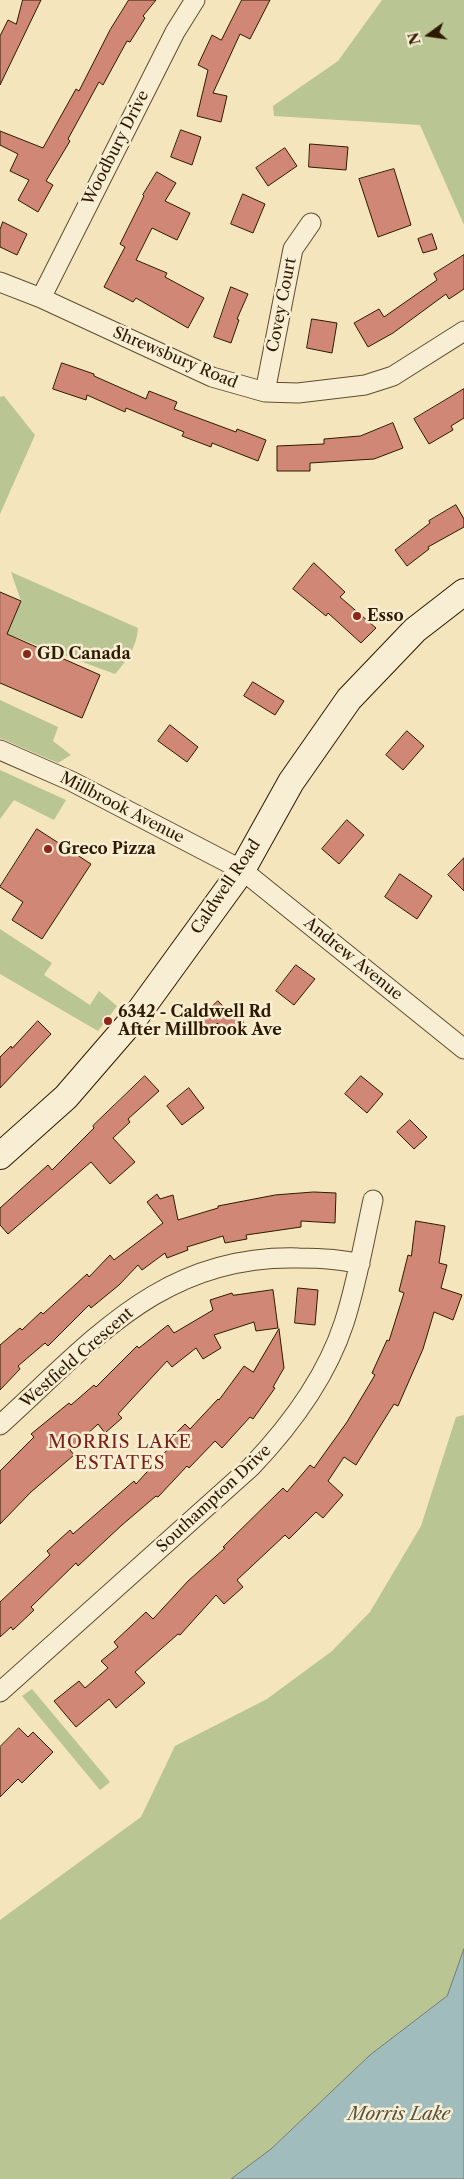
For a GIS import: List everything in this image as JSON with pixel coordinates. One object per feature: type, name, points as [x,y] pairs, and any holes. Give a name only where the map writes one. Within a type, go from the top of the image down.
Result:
[{"type":"street","name":"Woodbury Drive","points":[[41,298],[175,32],[195,0]]},
{"type":"street","name":"Covey Court","points":[[264,392],[293,249],[311,223]]},
{"type":"street","name":"Shrewsbury Road","points":[[0,282],[41,298],[212,378],[264,392],[306,393],[365,385],[393,376],[464,331]]},
{"type":"street","name":"Caldwell Road","points":[[0,1156],[66,1097],[136,1016],[242,870],[291,782],[349,699],[409,635],[464,592]]},
{"type":"street","name":"Millbrook Avenue","points":[[0,750],[71,781],[242,870]]},
{"type":"street","name":"Andrew Avenue","points":[[242,870],[464,1049]]},
{"type":"street","name":"Southampton Drive","points":[[0,1692],[252,1467],[276,1441],[299,1410],[331,1354],[344,1323],[360,1264],[373,1200]]},
{"type":"street","name":"Westfield Crescent","points":[[0,1425],[117,1320],[147,1298],[190,1276],[225,1264],[271,1258],[310,1258],[360,1264]]},
{"type":"green space","points":[[382,0],[464,0],[464,225],[420,125],[274,116],[273,106],[338,61]]},
{"type":"green space","points":[[4,396],[35,435],[0,514],[0,397]]},
{"type":"green space","points":[[11,572],[138,628],[136,641],[124,664],[115,674],[7,634],[21,601]]},
{"type":"green space","points":[[0,700],[58,727],[53,741],[71,755],[58,763],[0,738]]},
{"type":"green space","points":[[0,770],[66,800],[54,820],[14,800],[0,819]]},
{"type":"green space","points":[[0,929],[52,963],[44,975],[90,1005],[99,991],[117,1006],[98,1031],[0,974]]},
{"type":"green space","points":[[464,1415],[464,1949],[447,1996],[370,2055],[271,2149],[231,2179],[0,2179],[0,1920],[141,1817],[175,1746],[267,1699],[332,1651],[370,1612],[421,1526],[456,1417]]},
{"type":"green space","points":[[32,1689],[110,1782],[100,1790],[22,1696]]},
{"type":"water","name":"Morris Lake","points":[[464,1949],[464,2179],[231,2179],[271,2149],[370,2055],[447,1996]]},
{"type":"building","points":[[23,0],[41,0],[0,85],[0,36],[8,20],[16,24]]},
{"type":"building","points":[[129,0],[156,0],[143,16],[145,18],[130,42],[127,41],[103,85],[99,82],[68,139],[70,141],[46,181],[53,185],[38,212],[18,200],[29,180],[10,171],[18,154],[0,145],[0,131],[43,148],[76,89],[79,91],[110,30]]},
{"type":"building","points":[[242,0],[270,0],[250,39],[240,34],[213,93],[227,96],[221,122],[197,116],[208,70],[198,65],[212,35],[221,40]]},
{"type":"building","points":[[181,130],[201,137],[192,165],[171,157]]},
{"type":"building","points":[[310,144],[348,147],[346,170],[309,167]]},
{"type":"building","points":[[285,148],[297,166],[268,186],[256,168]]},
{"type":"building","points":[[394,169],[411,225],[378,237],[359,179]]},
{"type":"building","points":[[157,172],[176,183],[165,201],[190,213],[177,240],[152,228],[136,260],[167,273],[165,277],[204,298],[188,328],[136,298],[133,302],[104,287],[125,247],[120,244],[143,195]]},
{"type":"building","points":[[243,194],[265,204],[253,233],[231,224]]},
{"type":"building","points":[[3,222],[27,234],[17,255],[0,247],[0,230]]},
{"type":"building","points":[[432,234],[437,249],[423,253],[418,239]]},
{"type":"building","points":[[464,255],[464,289],[449,299],[446,294],[393,333],[368,347],[354,323],[379,309],[384,317],[437,280],[434,274]]},
{"type":"building","points":[[231,287],[248,294],[237,319],[239,320],[231,343],[214,337]]},
{"type":"building","points":[[312,319],[337,323],[332,353],[307,348]]},
{"type":"building","points":[[62,363],[94,374],[94,376],[146,399],[149,391],[177,402],[174,409],[236,432],[237,429],[266,440],[258,461],[212,443],[211,447],[182,436],[184,432],[126,408],[125,412],[87,395],[86,400],[53,389]]},
{"type":"building","points":[[464,389],[464,418],[451,426],[453,430],[429,444],[414,419]]},
{"type":"building","points":[[393,423],[403,448],[374,459],[310,463],[310,471],[277,471],[277,446],[324,444],[324,439],[360,436]]},
{"type":"building","points":[[456,505],[464,519],[464,527],[428,547],[429,549],[407,566],[395,550],[430,523],[429,521]]},
{"type":"building","points":[[314,563],[345,592],[340,597],[376,628],[361,643],[328,613],[326,616],[293,589]]},
{"type":"building","name":"GD Canada","points":[[0,592],[21,601],[7,634],[100,675],[82,718],[0,683]]},
{"type":"building","points":[[253,682],[284,701],[275,715],[244,696]]},
{"type":"building","points":[[170,725],[198,747],[187,762],[158,741]]},
{"type":"building","points":[[407,731],[424,746],[403,770],[386,755]]},
{"type":"building","points":[[347,820],[364,835],[339,864],[322,849]]},
{"type":"building","points":[[37,829],[91,864],[42,939],[12,920],[23,902],[0,887]]},
{"type":"building","points":[[464,858],[464,891],[448,875]]},
{"type":"building","points":[[400,874],[432,896],[417,919],[385,897]]},
{"type":"building","points":[[296,965],[315,979],[294,1005],[276,991]]},
{"type":"building","points":[[218,1001],[232,1015],[234,1013],[244,1022],[232,1036],[217,1023],[207,1033],[196,1023]]},
{"type":"building","points":[[38,1021],[51,1034],[0,1088],[0,1057],[11,1046],[12,1048]]},
{"type":"building","points":[[145,1076],[159,1091],[128,1119],[130,1122],[113,1138],[135,1162],[110,1184],[91,1162],[8,1234],[0,1225],[0,1208],[48,1165],[52,1170],[94,1128],[93,1126]]},
{"type":"building","points":[[361,1076],[383,1094],[367,1113],[345,1094]]},
{"type":"building","points":[[189,1088],[204,1108],[182,1125],[167,1106]]},
{"type":"building","points":[[410,1120],[427,1137],[414,1149],[397,1132]]},
{"type":"building","points":[[314,1192],[336,1193],[335,1223],[301,1221],[301,1227],[246,1235],[247,1239],[225,1243],[223,1236],[187,1247],[188,1250],[167,1258],[165,1253],[142,1270],[138,1265],[119,1285],[91,1308],[89,1305],[48,1346],[45,1343],[18,1366],[20,1369],[0,1390],[0,1345],[20,1328],[22,1330],[41,1312],[43,1314],[87,1274],[89,1277],[110,1255],[114,1260],[163,1223],[147,1202],[157,1194],[160,1199],[173,1195],[178,1220],[218,1208],[218,1206],[275,1195]]},
{"type":"building","points":[[416,1221],[445,1226],[439,1263],[447,1265],[441,1288],[462,1295],[453,1320],[434,1312],[423,1349],[398,1406],[394,1404],[356,1465],[344,1457],[328,1481],[343,1495],[323,1518],[316,1512],[289,1539],[285,1535],[237,1580],[243,1587],[224,1604],[216,1595],[180,1635],[178,1634],[135,1672],[145,1683],[116,1708],[109,1699],[76,1727],[54,1701],[79,1681],[85,1688],[108,1668],[101,1661],[118,1647],[114,1642],[146,1612],[153,1619],[188,1581],[225,1548],[223,1547],[283,1488],[287,1492],[310,1465],[314,1468],[347,1422],[375,1375],[372,1373],[387,1340],[389,1341],[404,1293],[399,1291],[408,1255],[411,1256]]},
{"type":"building","points":[[298,1288],[318,1290],[315,1325],[295,1323]]},
{"type":"building","points":[[273,1290],[278,1328],[256,1331],[254,1322],[214,1335],[221,1348],[203,1359],[196,1348],[172,1367],[167,1361],[118,1414],[122,1418],[105,1433],[98,1424],[70,1450],[74,1455],[31,1492],[0,1524],[0,1471],[34,1437],[31,1434],[69,1403],[71,1405],[94,1385],[96,1387],[137,1346],[139,1348],[168,1325],[174,1333],[213,1310],[210,1300],[232,1293],[233,1295]]},
{"type":"building","points":[[279,1329],[284,1368],[273,1387],[275,1388],[253,1419],[250,1417],[222,1448],[215,1441],[189,1468],[187,1466],[158,1497],[156,1496],[122,1525],[78,1566],[76,1563],[31,1607],[34,1610],[13,1630],[11,1627],[0,1637],[0,1602],[50,1555],[47,1551],[70,1530],[73,1534],[134,1481],[136,1484],[169,1448],[165,1444],[185,1424],[190,1429],[219,1400],[244,1366],[253,1372]]},
{"type":"building","points":[[19,1728],[28,1737],[33,1732],[53,1752],[22,1783],[18,1779],[0,1797],[0,1747]]},
{"type":"place","name":"Esso","points":[[357,616]]},
{"type":"place","name":"GD Canada","points":[[27,654]]},
{"type":"place","name":"Greco Pizza","points":[[48,849]]},
{"type":"place","name":"6342 - Caldwell Rd After Millbrook Ave","points":[[108,1021]]},
{"type":"district","name":"MORRIS LAKE ESTATES","points":[[120,1454]]}]
